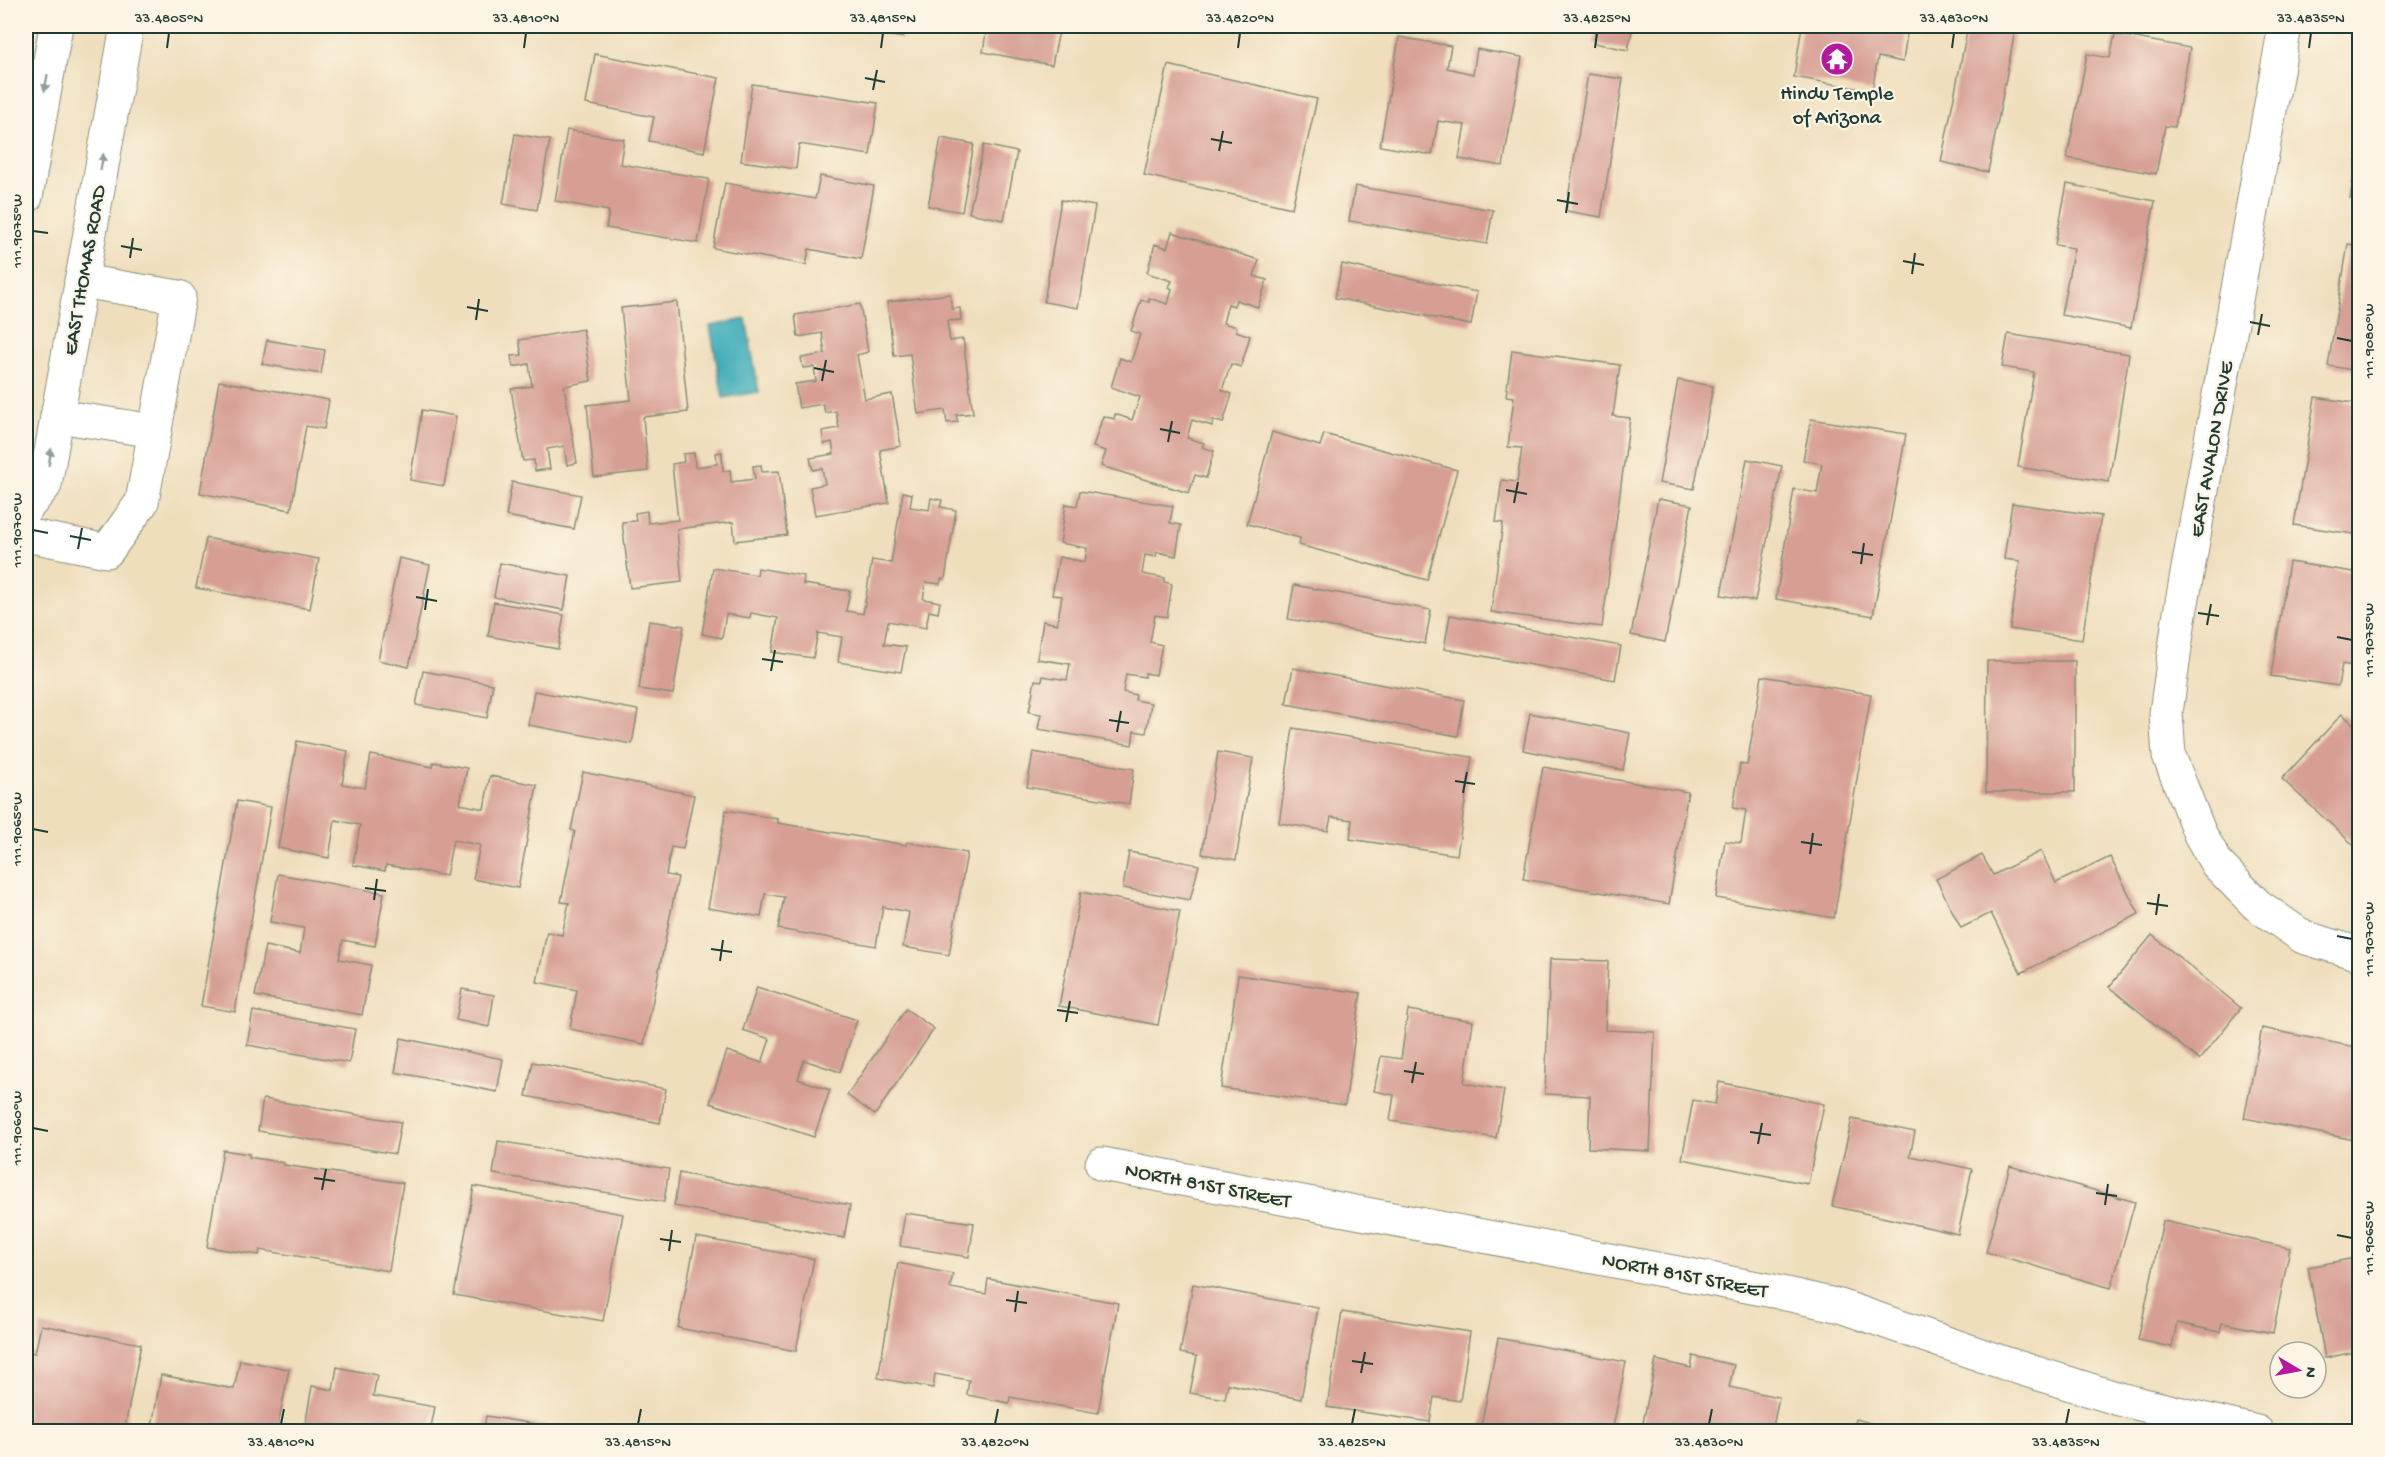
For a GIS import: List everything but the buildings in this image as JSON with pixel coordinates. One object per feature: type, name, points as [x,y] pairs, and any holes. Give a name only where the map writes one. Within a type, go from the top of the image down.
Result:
[{"type":"street","points":[[26,197],[56,26]]},
{"type":"street","name":"EAST THOMAS ROAD","points":[[26,508],[45,485],[126,26]]},
{"type":"street","name":"EAST AVALON DRIVE","points":[[2284,26],[2179,619],[2166,713],[2169,756],[2200,834],[2217,864],[2257,905],[2303,937],[2360,954]]},
{"type":"street","points":[[26,535],[106,551],[142,502],[179,297],[81,281]]},
{"type":"street","points":[[57,416],[155,431]]},
{"type":"street","name":"NORTH 81ST STREET","points":[[1102,1164],[1773,1291],[1840,1306],[2007,1364],[2119,1399],[2257,1431]]},
{"type":"water","points":[[746,319],[759,392],[723,398],[710,326]]},
{"type":"place","name":"Hindu Temple of Arizona","points":[[1837,59]]}]
